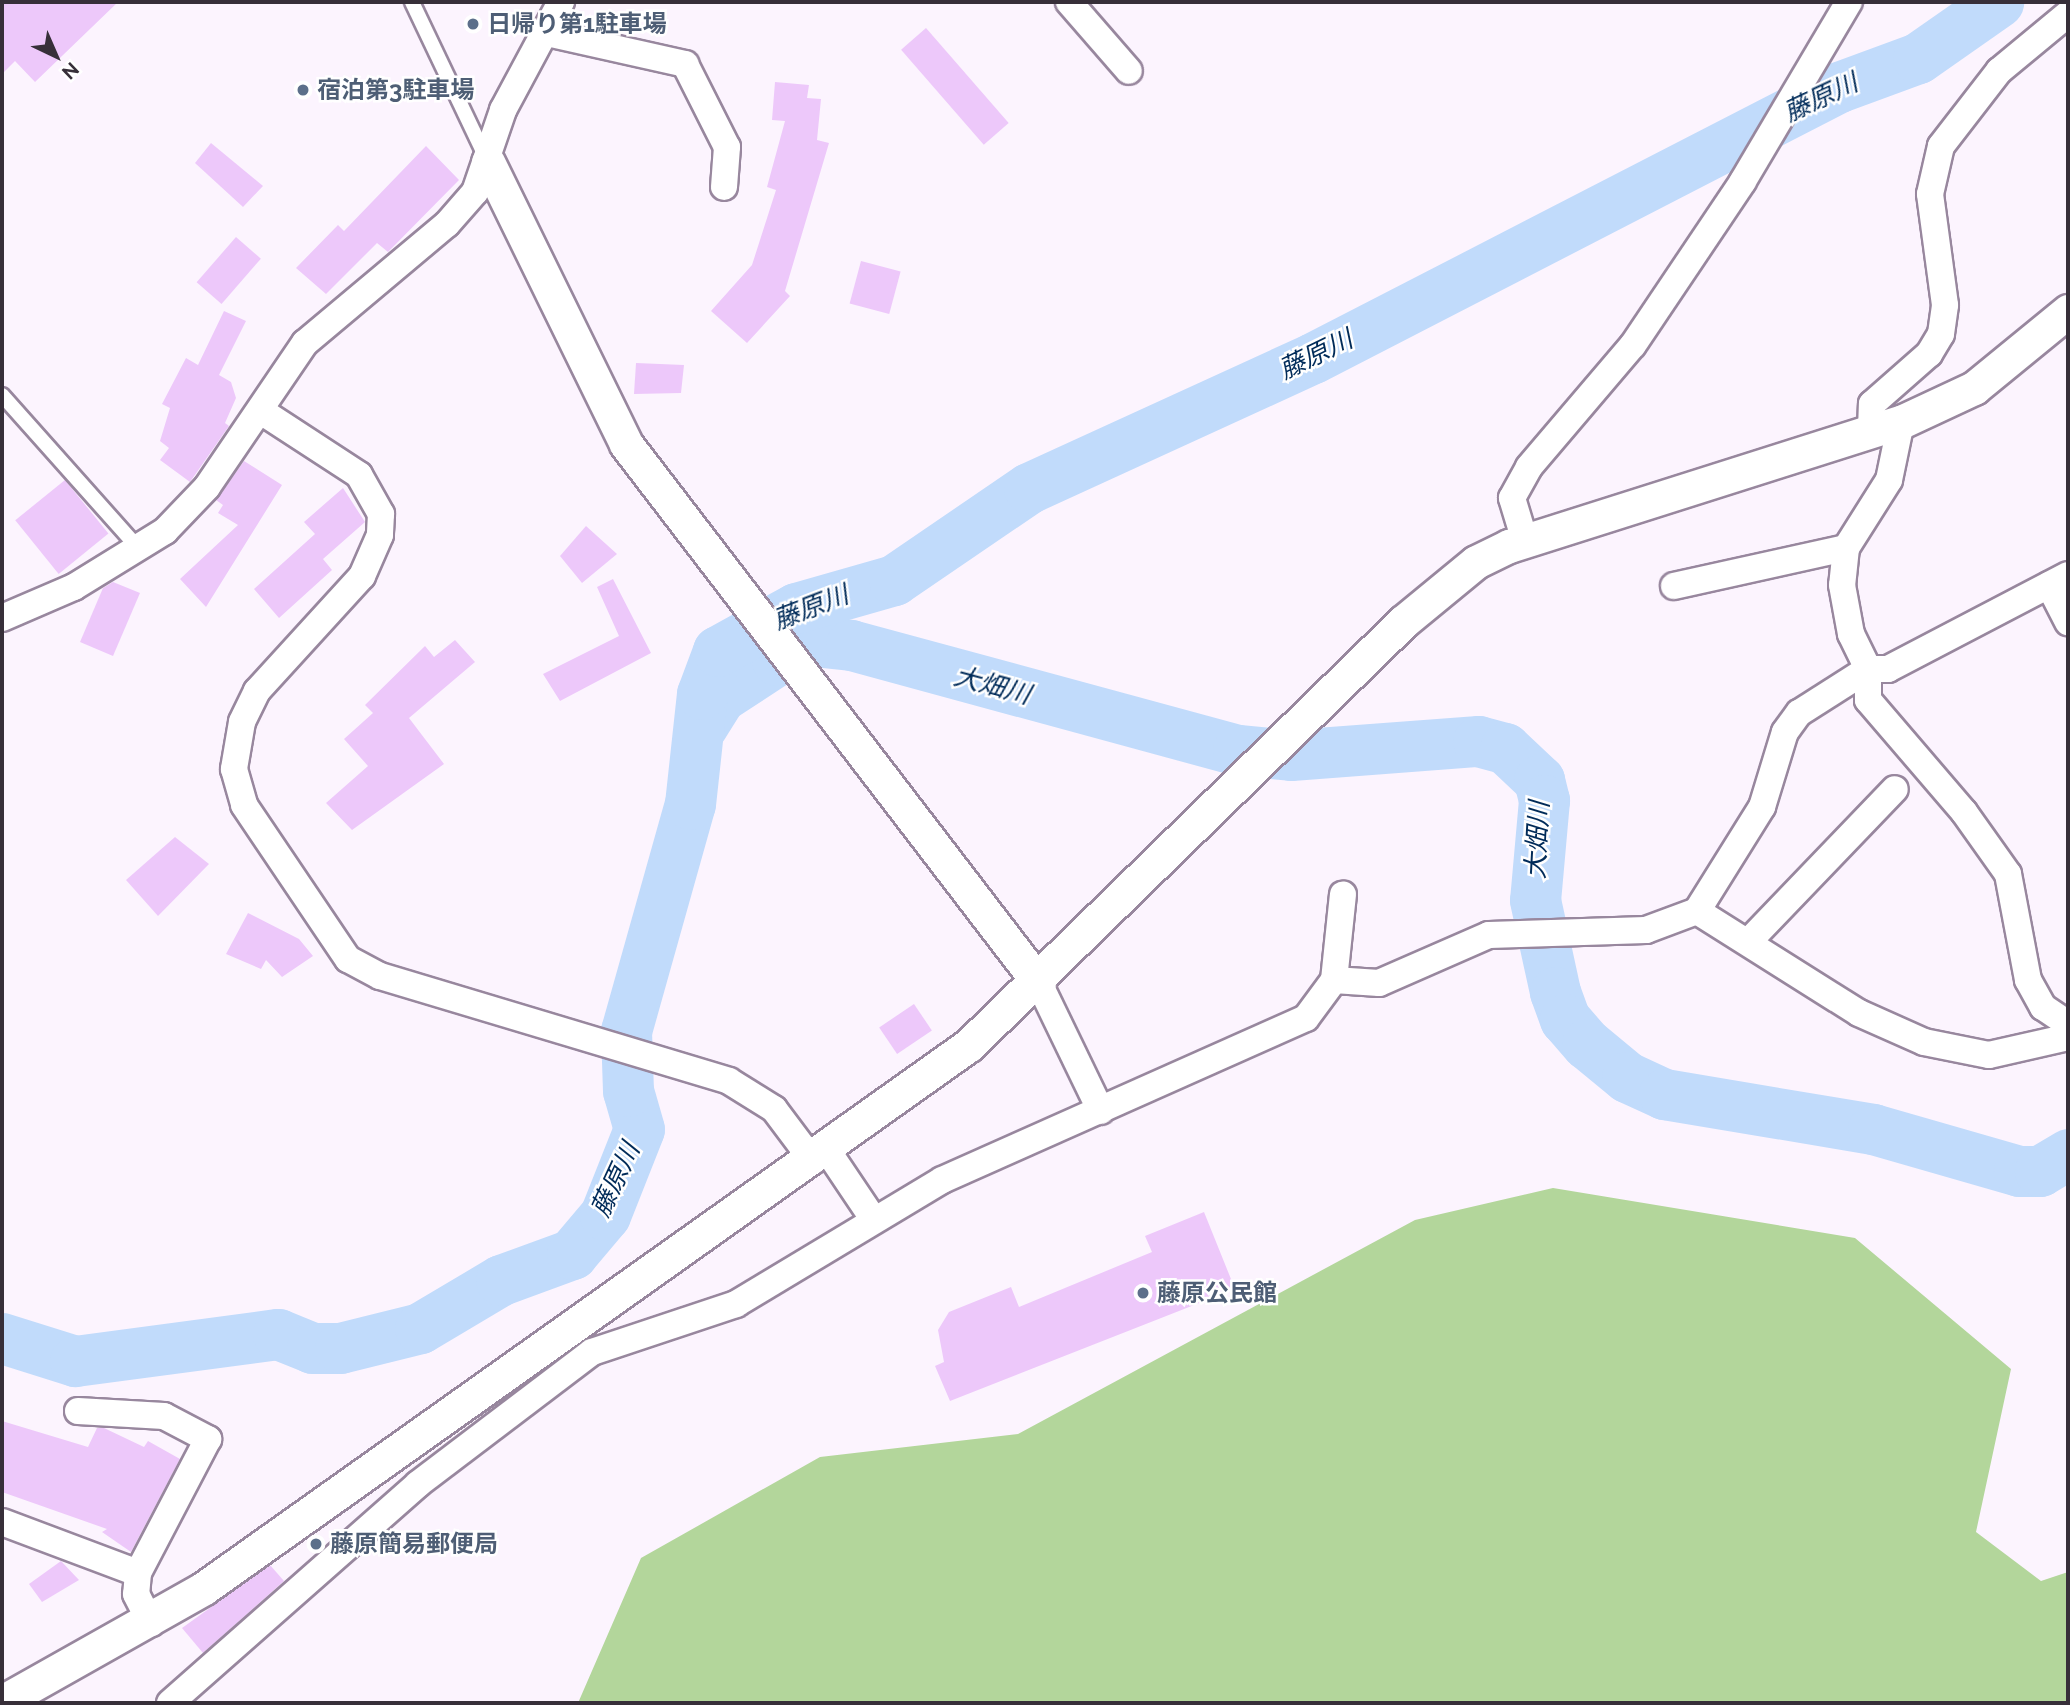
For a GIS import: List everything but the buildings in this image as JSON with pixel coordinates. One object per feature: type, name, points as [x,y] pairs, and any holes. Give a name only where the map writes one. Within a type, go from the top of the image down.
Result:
[{"type":"street","points":[[2,618],[74,587],[139,549],[206,487],[261,411],[305,343],[447,224],[475,192],[488,162],[503,110],[542,32],[561,2]]},
{"type":"street","points":[[1069,2],[1129,71]]},
{"type":"street","points":[[1525,541],[1512,498],[1529,467],[1633,345],[1743,181],[1849,2]]},
{"type":"street","points":[[2068,14],[1999,71],[1941,146],[1930,194],[1945,305],[1941,334],[1929,354],[1872,404],[1886,426],[1889,480],[1846,548],[1847,610],[1868,669],[1868,700],[1964,811],[2008,874],[2028,980],[2043,1007],[2068,1024]]},
{"type":"street","points":[[542,32],[685,64],[727,147],[724,187]]},
{"type":"street","points":[[488,162],[626,444],[1039,983],[1101,1111]]},
{"type":"street","points":[[2,1702],[151,1623],[820,1155],[969,1045],[1039,983],[1239,788],[1436,590],[1476,562],[1525,541],[1886,426],[1974,388],[2068,311]]},
{"type":"street","points":[[261,411],[359,475],[381,514],[380,535],[362,576],[257,691],[242,722],[234,769],[244,805],[348,959],[380,976],[667,1060],[753,1091],[820,1155],[874,1220]]},
{"type":"street","points":[[1674,586],[1846,548]]},
{"type":"street","points":[[1334,979],[1379,984],[1460,944],[1537,933],[1647,930],[1698,911],[1762,807],[1785,732],[1799,713],[1868,669],[1888,669],[2059,580],[2068,622]]},
{"type":"street","points":[[1750,940],[1895,789]]},
{"type":"street","points":[[170,1703],[418,1484],[592,1352],[736,1304],[942,1180],[1306,1018],[1334,979],[1343,894]]},
{"type":"street","points":[[1698,911],[1750,940],[1859,1013],[1924,1042],[1989,1055],[2068,1037]]},
{"type":"street","points":[[78,1411],[164,1416],[208,1439],[138,1573],[136,1594],[151,1623]]},
{"type":"street","points":[[2,1522],[138,1573]]},
{"type":"lane","points":[[412,2],[488,162]]},
{"type":"lane","points":[[2,395],[139,549]]},
{"type":"green space","points":[[1553,1188],[1855,1238],[2011,1369],[1976,1532],[2041,1581],[2068,1572],[2068,1703],[578,1703],[641,1558],[820,1457],[1018,1434],[1415,1220]]},
{"type":"waterway","name":"藤原川","points":[[2,1338],[75,1361],[278,1334],[312,1348],[340,1348],[420,1328],[501,1280],[572,1254],[605,1215],[639,1129],[628,1091],[626,1031],[690,804],[702,694],[718,651],[796,608],[894,580],[1029,488],[1313,358],[1839,87],[1918,58],[1998,2]]},
{"type":"waterway","name":"大畑川","points":[[702,726],[720,697],[777,660],[794,639],[851,645],[1238,750],[1291,755],[1478,741],[1505,748],[1539,780],[1544,800],[1535,900],[1555,992],[1565,1019],[1587,1044],[1627,1077],[1664,1094],[1873,1129],[2019,1171],[2040,1171],[2068,1154]]},
{"type":"place","name":"日帰り第1駐車場","points":[[473,24]]},
{"type":"place","name":"宿泊第3駐車場","points":[[303,90]]},
{"type":"place","name":"藤原公民館","points":[[1143,1293]]},
{"type":"place","name":"藤原簡易郵便局","points":[[316,1544]]}]
